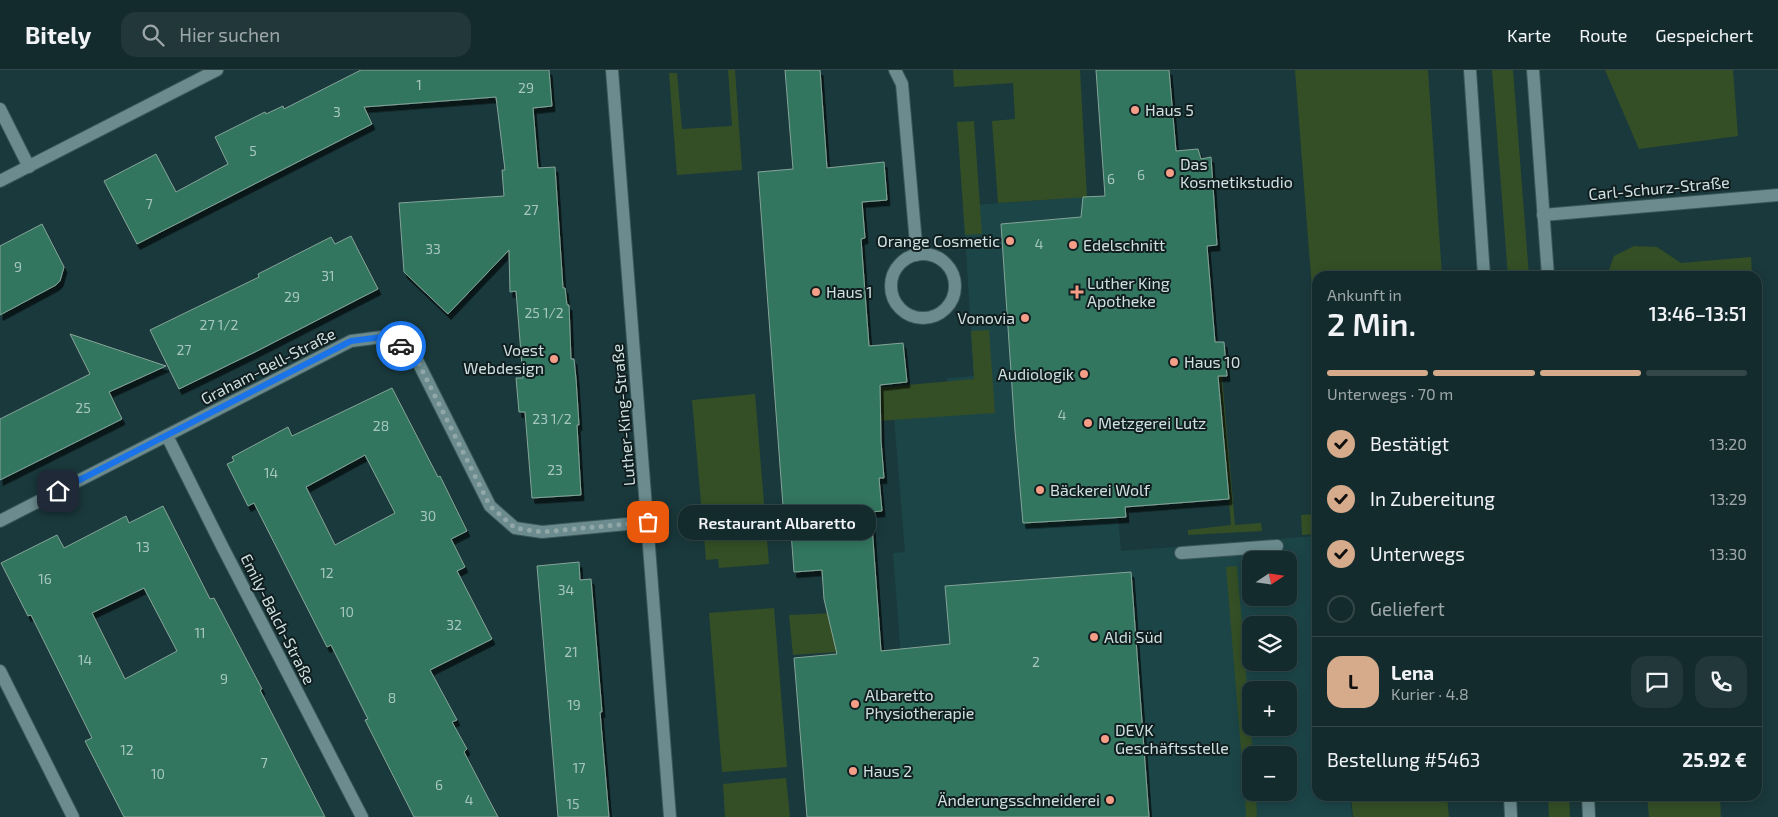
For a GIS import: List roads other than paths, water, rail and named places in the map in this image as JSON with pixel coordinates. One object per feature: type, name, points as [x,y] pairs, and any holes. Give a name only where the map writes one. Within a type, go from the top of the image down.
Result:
[{"type":"street","points":[[0,181],[217,70]]},
{"type":"street","name":"Luther-King-Straße","points":[[612,70],[670,817]]},
{"type":"street","points":[[895,70],[902,84],[917,255]]},
{"type":"street","points":[[1470,70],[1484,271]]},
{"type":"street","points":[[1533,70],[1548,271]]},
{"type":"street","points":[[0,109],[29,167]]},
{"type":"street","name":"Carl-Schurz-Straße","points":[[1543,215],[1778,195]]},
{"type":"street","points":[[917,255],[937,258],[946,264],[952,273],[954,283],[954,293],[950,303],[943,311],[926,318],[908,315],[900,309],[892,292],[894,273],[900,264],[917,255]]},
{"type":"street","name":"Graham-Bell-Straße","points":[[0,521],[351,341],[382,337],[412,350],[490,506],[515,528],[542,532],[648,522]]},
{"type":"street","name":"Emily-Balch-Straße","points":[[167,436],[362,817]]},
{"type":"street","points":[[1181,553],[1277,546]]},
{"type":"street","points":[[0,671],[73,817]]},
{"type":"street","points":[[1510,801],[1511,817]]},
{"type":"street","points":[[1588,801],[1589,817]]},
{"type":"place","name":"Haus 5","points":[[1135,110]]},
{"type":"place","name":"Das Kosmetikstudio","points":[[1170,173]]},
{"type":"place","name":"Orange Cosmetic","points":[[1010,241]]},
{"type":"place","name":"Edelschnitt","points":[[1073,245]]},
{"type":"place","name":"Haus 1","points":[[816,292]]},
{"type":"place","name":"Luther King Apotheke","points":[[1077,292]]},
{"type":"place","name":"Vonovia","points":[[1025,318]]},
{"type":"place","name":"Voest Webdesign","points":[[554,359]]},
{"type":"place","name":"Haus 10","points":[[1174,362]]},
{"type":"place","name":"Audiologik","points":[[1084,374]]},
{"type":"place","name":"Metzgerei Lutz","points":[[1088,423]]},
{"type":"place","name":"Bäckerei Wolf","points":[[1040,490]]},
{"type":"place","name":"Restaurant Albaretto","points":[[648,522]]},
{"type":"place","name":"Aldi Süd","points":[[1094,637]]},
{"type":"place","name":"Albaretto Physiotherapie","points":[[855,704]]},
{"type":"place","name":"DEVK Geschäftsstelle","points":[[1105,739]]},
{"type":"place","name":"Haus 2","points":[[853,771]]},
{"type":"place","name":"Änderungsschneiderei","points":[[1110,800]]}]
